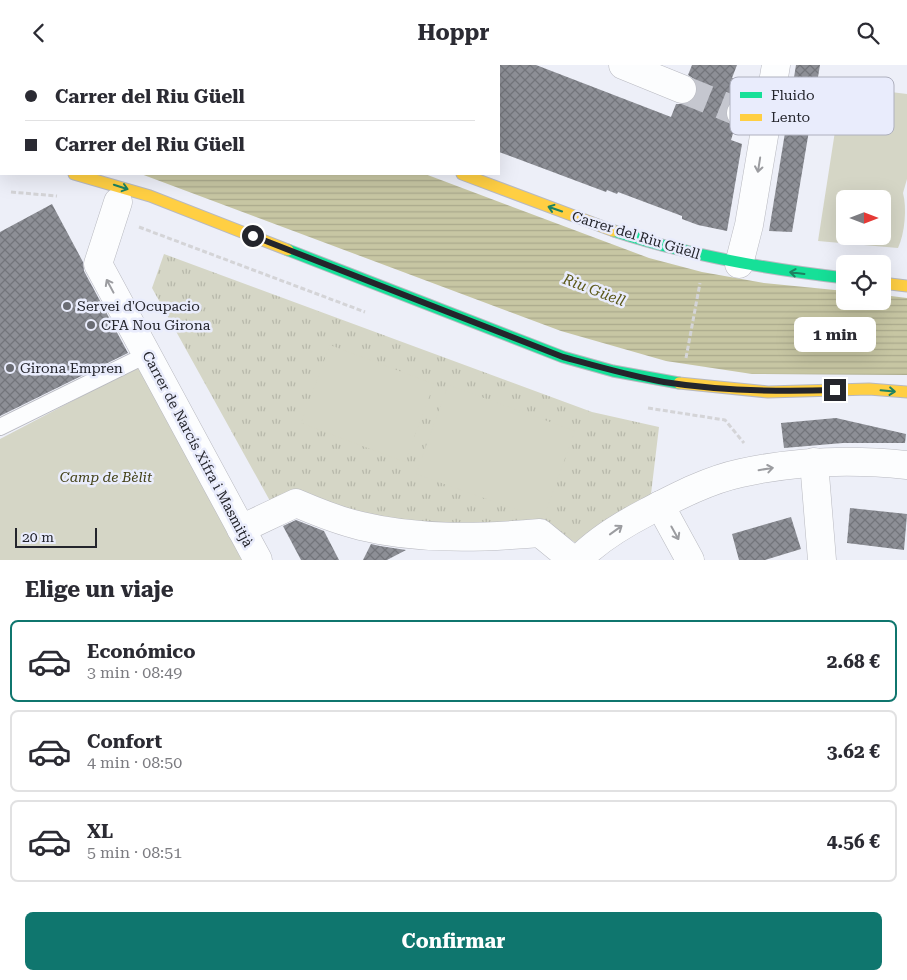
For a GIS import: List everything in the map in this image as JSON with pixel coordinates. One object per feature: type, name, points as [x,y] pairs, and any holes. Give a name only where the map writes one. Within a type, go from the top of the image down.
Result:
[{"type":"street","points":[[623,65],[682,89]]},
{"type":"street","points":[[739,264],[749,225],[764,135]]},
{"type":"street","points":[[77,175],[150,196],[563,357],[613,371],[682,384],[768,392],[869,389],[907,393]]},
{"type":"street","name":"Carrer del Riu Güell","points":[[465,175],[515,195],[650,242],[739,264],[836,277]]},
{"type":"street","name":"Carrer de Narcís Xifra i Masmitjà","points":[[118,202],[98,265],[258,560]]},
{"type":"street","points":[[891,284],[907,286]]},
{"type":"street","points":[[578,560],[623,525],[660,505],[683,493],[740,473],[843,461],[907,465]]},
{"type":"street","points":[[814,463],[822,560]]},
{"type":"street","points":[[241,529],[296,503],[361,527],[476,537],[540,533],[573,560]]},
{"type":"street","points":[[660,505],[690,560]]},
{"type":"lane","points":[[0,427],[146,355]]},
{"type":"path","points":[[685,363],[700,281]]},
{"type":"green space","points":[[894,92],[907,94],[907,179],[903,193],[905,221],[898,248],[864,245],[891,245],[891,190],[836,190],[836,243],[818,241],[834,135],[894,135]]},
{"type":"green space","points":[[164,254],[592,412],[659,427],[651,494],[579,545],[539,519],[473,525],[404,521],[351,512],[292,490],[270,501],[152,288]]},
{"type":"green space","points":[[330,345],[434,384],[405,462],[301,423]]},
{"type":"green space","name":"Camp de Bèlit","points":[[139,366],[243,560],[0,560],[0,439]]},
{"type":"green space","points":[[448,385],[575,431],[543,519],[416,474]]},
{"type":"water","name":"Riu Güell","points":[[144,175],[428,175],[649,258],[702,272],[764,283],[836,290],[836,310],[891,310],[891,296],[907,298],[907,375],[752,374],[666,361],[561,331]]},
{"type":"building","points":[[500,65],[536,65],[671,117],[676,104],[685,104],[692,101],[696,95],[697,86],[694,79],[688,75],[692,65],[737,65],[732,77],[730,77],[730,103],[726,108],[726,116],[730,123],[730,135],[733,135],[731,140],[742,144],[727,231],[698,225],[682,219],[682,216],[618,192],[617,194],[607,190],[606,192],[500,152]]},
{"type":"building","points":[[796,65],[820,65],[818,77],[794,77]]},
{"type":"building","points":[[785,135],[808,135],[792,232],[769,231]]},
{"type":"building","name":"Servei d'Ocupacio","points":[[52,204],[83,262],[84,271],[128,353],[0,416],[0,232]]},
{"type":"building","points":[[836,418],[906,434],[905,443],[843,443],[784,448],[781,423]]},
{"type":"building","points":[[850,508],[907,514],[904,550],[847,543]]},
{"type":"building","points":[[791,517],[801,549],[765,560],[739,560],[732,534]]},
{"type":"building","points":[[296,520],[324,531],[339,560],[301,560],[283,526]]},
{"type":"building","points":[[371,544],[406,550],[387,560],[363,560]]},
{"type":"tunnel","points":[[682,89],[730,109]]},
{"type":"traffic: fast","points":[[614,231],[671,248],[728,261],[836,277]]},
{"type":"traffic: fast","points":[[288,250],[563,357],[613,371],[679,383]]},
{"type":"traffic: slow","points":[[77,175],[150,196],[288,250]]},
{"type":"traffic: slow","points":[[465,175],[614,231]]},
{"type":"traffic: slow","points":[[891,284],[907,286]]},
{"type":"traffic: slow","points":[[679,383],[768,392],[869,389],[907,392]]},
{"type":"place","name":"Servei d'Ocupacio","points":[[67,306]]},
{"type":"place","name":"CFA Nou Girona","points":[[91,325]]},
{"type":"place","name":"Girona Empren","points":[[10,368]]},
{"type":"route","points":[[253,236],[563,357],[613,371],[682,384],[768,392],[835,390]]}]
